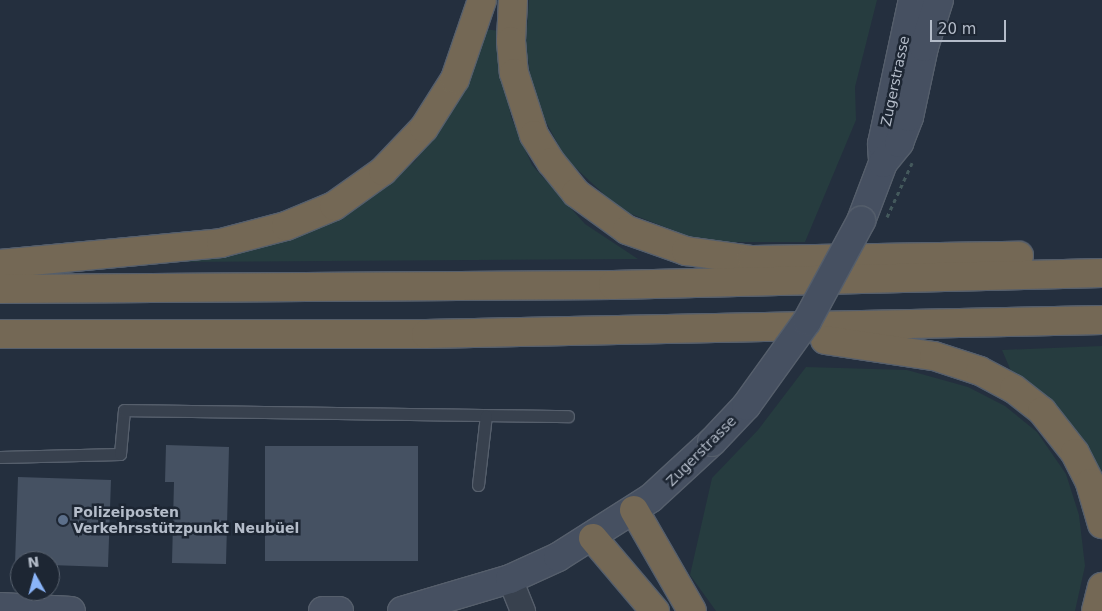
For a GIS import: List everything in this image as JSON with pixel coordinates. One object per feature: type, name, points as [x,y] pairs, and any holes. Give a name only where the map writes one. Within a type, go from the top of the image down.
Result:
[{"type":"highway","points":[[0,264],[221,243],[286,226],[334,206],[383,171],[424,128],[455,78],[482,0]]},
{"type":"highway","points":[[512,0],[510,41],[514,73],[527,120],[541,148],[587,203],[614,223],[645,239],[686,251],[752,260],[1028,256],[1102,271]]},
{"type":"highway","points":[[0,288],[623,285],[1102,271]]},
{"type":"highway","points":[[0,334],[426,334],[1102,320]]},
{"type":"highway","points":[[737,329],[912,352],[960,364],[1000,381],[1042,411],[1066,440],[1090,483],[1102,524]]},
{"type":"highway","points":[[634,510],[670,578],[692,611]]},
{"type":"highway","points":[[593,538],[655,611]]},
{"type":"highway","points":[[1096,611],[1102,587]]},
{"type":"main road","name":"Zugerstrasse","points":[[883,163],[882,144],[913,0]]},
{"type":"main road","name":"Zugerstrasse","points":[[402,611],[510,579],[593,538],[673,480],[746,406],[807,321],[861,221],[883,163],[899,143],[909,117],[924,47],[939,0]]},
{"type":"main road","points":[[0,607],[71,611]]},
{"type":"main road","points":[[323,611],[339,611]]},
{"type":"street","points":[[510,579],[523,611]]},
{"type":"lane","points":[[0,457],[120,454],[124,410],[568,416]]},
{"type":"lane","points":[[478,485],[486,415]]},
{"type":"green space","points":[[529,0],[877,0],[855,87],[856,120],[805,242],[703,242],[621,210],[566,159],[533,98],[526,43]]},
{"type":"green space","points":[[484,29],[500,31],[499,54],[511,117],[532,165],[585,224],[638,259],[168,262],[282,242],[349,213],[415,161],[466,84]]},
{"type":"green space","points":[[1102,346],[1102,484],[1063,418],[1011,371],[1002,350]]},
{"type":"green space","points":[[806,367],[907,370],[968,387],[1005,406],[1037,432],[1066,474],[1079,515],[1085,566],[1075,611],[716,611],[690,575],[712,478],[758,430]]},
{"type":"building","points":[[166,445],[229,447],[226,564],[172,563],[174,482],[165,482]]},
{"type":"building","points":[[265,446],[418,446],[418,561],[265,561]]},
{"type":"building","name":"Polizeiposten Verkehrsstützpunkt Neubüel","points":[[18,477],[111,480],[108,567],[60,565],[60,551],[15,551]]},
{"type":"place","name":"Polizeiposten Verkehrsstützpunkt Neubüel","points":[[63,520]]}]
